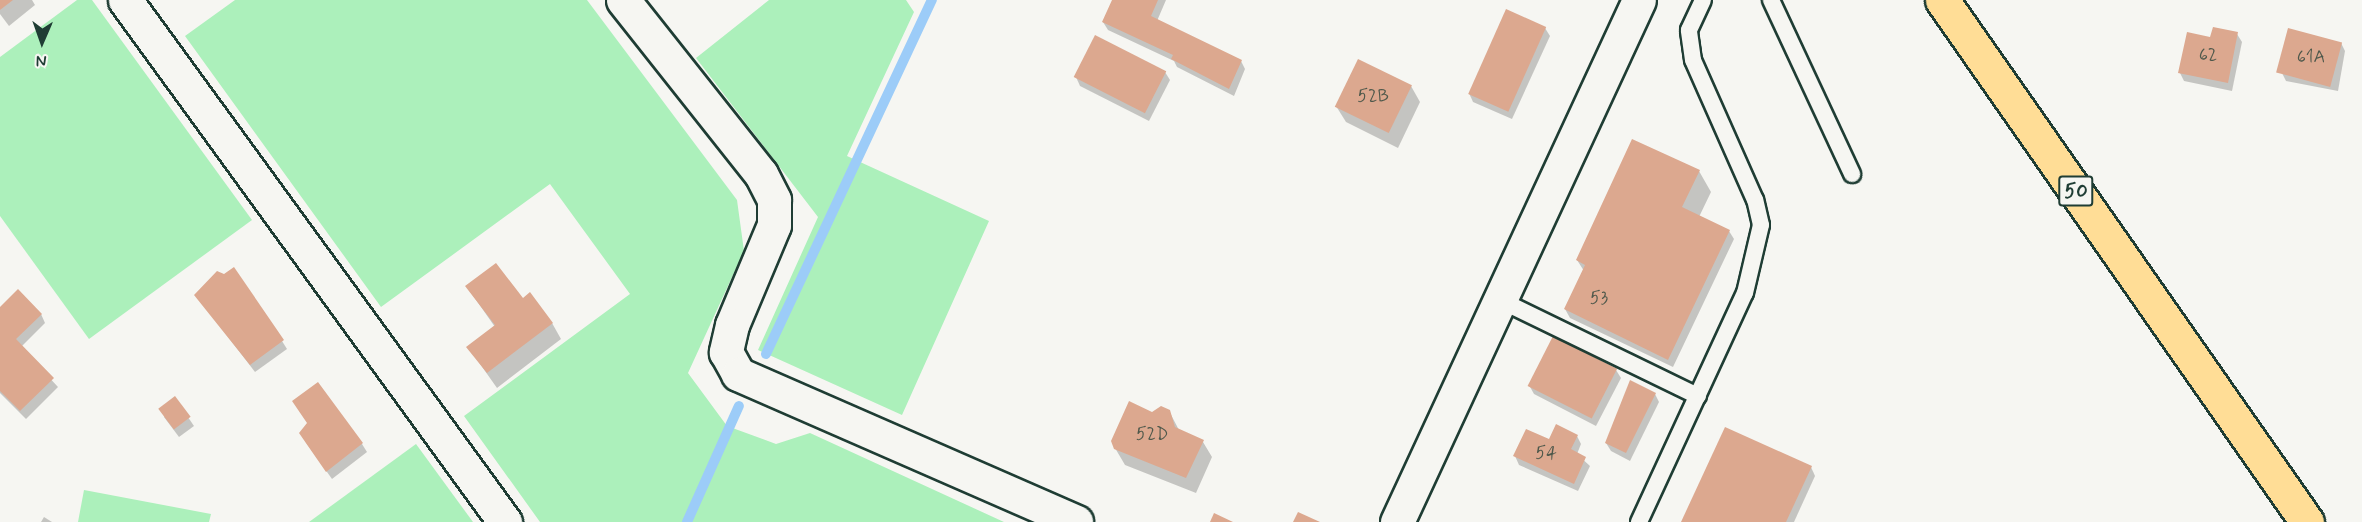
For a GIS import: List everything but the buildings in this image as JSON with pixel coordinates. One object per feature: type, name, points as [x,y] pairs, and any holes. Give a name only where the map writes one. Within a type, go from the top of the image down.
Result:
[{"type":"main road","name":"50","points":[[1942,0],[2307,522]]},
{"type":"street","points":[[124,0],[505,522]]},
{"type":"street","points":[[623,0],[761,174],[774,200],[774,225],[732,325],[726,352],[738,374],[1076,522]]},
{"type":"street","points":[[1397,522],[1639,0]]},
{"type":"lane","points":[[1639,522],[1746,293],[1761,225],[1755,200],[1693,60],[1689,30],[1703,0]]},
{"type":"lane","points":[[1771,0],[1852,174]]},
{"type":"lane","points":[[1500,300],[1698,396]]},
{"type":"green space","points":[[77,0],[92,0],[252,220],[89,339],[0,216],[0,57]]},
{"type":"green space","points":[[235,0],[587,0],[737,200],[744,251],[688,373],[727,426],[776,444],[810,433],[1004,522],[540,522],[464,416],[630,294],[550,184],[381,307],[185,36]]},
{"type":"green space","points":[[769,0],[906,0],[914,12],[847,156],[989,221],[902,415],[758,350],[818,217],[696,58]]},
{"type":"green space","points":[[416,444],[473,522],[309,522]]},
{"type":"green space","points":[[84,490],[211,514],[209,522],[78,522]]},
{"type":"waterway","points":[[766,354],[932,0]]},
{"type":"waterway","points":[[687,522],[739,406]]}]
